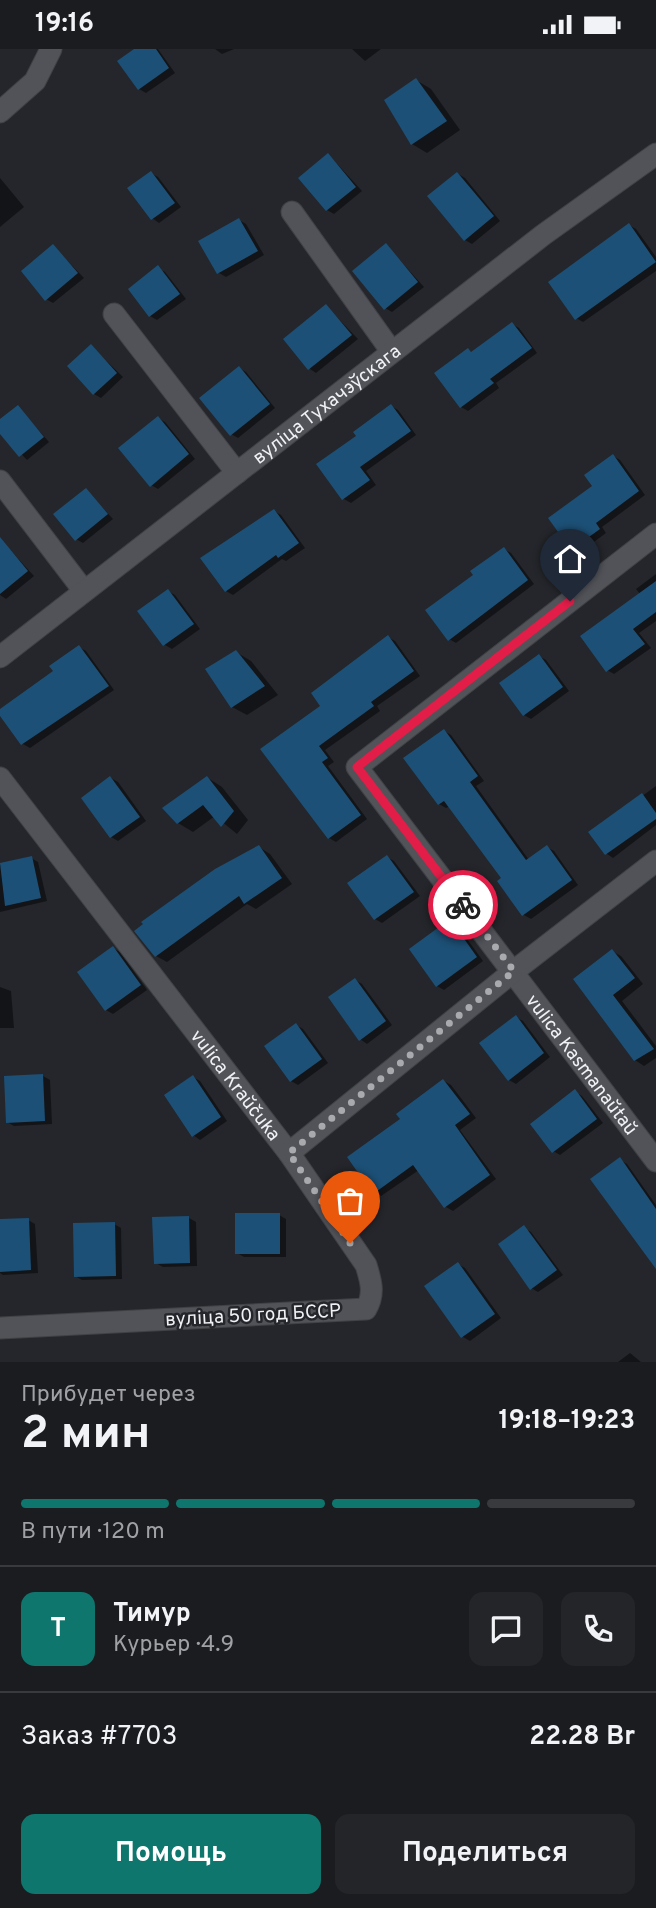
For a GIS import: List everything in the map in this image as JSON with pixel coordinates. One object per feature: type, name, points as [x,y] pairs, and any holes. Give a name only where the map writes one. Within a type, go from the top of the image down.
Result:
[{"type":"street","points":[[0,112],[35,81],[41,52]]},
{"type":"street","name":"вуліца Тухачэўскага","points":[[0,657],[543,235],[656,154]]},
{"type":"street","points":[[292,212],[392,352]]},
{"type":"street","points":[[114,314],[237,473]]},
{"type":"street","points":[[0,481],[84,591]]},
{"type":"street","name":"vulica Kasmanaŭtaŭ","points":[[656,534],[357,767],[656,1161]]},
{"type":"street","name":"vulica Kraŭčuka","points":[[0,778],[289,1153],[514,971],[656,861]]},
{"type":"street","name":"вуліца 50 год БССР","points":[[0,1328],[366,1309],[372,1299],[372,1282],[366,1265],[289,1153]]},
{"type":"building","points":[[134,49],[156,49],[169,68],[138,90],[117,61]]},
{"type":"building","points":[[416,78],[447,121],[411,145],[384,100]]},
{"type":"building","points":[[328,153],[356,187],[326,211],[298,178]]},
{"type":"building","points":[[151,171],[175,203],[151,220],[127,188]]},
{"type":"building","points":[[457,172],[494,216],[464,241],[427,196]]},
{"type":"building","points":[[239,218],[258,251],[217,274],[198,241]]},
{"type":"building","points":[[629,223],[656,262],[575,320],[548,282]]},
{"type":"building","points":[[386,243],[418,282],[384,310],[352,271]]},
{"type":"building","points":[[53,244],[78,273],[45,301],[21,271]]},
{"type":"building","points":[[158,265],[180,294],[149,317],[128,289]]},
{"type":"building","points":[[326,304],[352,335],[308,370],[283,339]]},
{"type":"building","points":[[512,322],[532,348],[490,379],[494,383],[460,408],[434,373],[468,348],[471,352]]},
{"type":"building","points":[[91,344],[117,373],[93,395],[67,366]]},
{"type":"building","points":[[239,366],[270,404],[230,436],[199,398]]},
{"type":"building","points":[[391,404],[411,431],[360,467],[370,480],[342,500],[316,464],[356,436],[353,432]]},
{"type":"building","points":[[18,405],[44,437],[19,457],[0,434],[0,419]]},
{"type":"building","points":[[158,416],[189,454],[150,487],[118,448]]},
{"type":"building","points":[[613,454],[639,491],[596,523],[600,529],[571,550],[548,518],[592,486],[584,475]]},
{"type":"building","points":[[86,488],[108,514],[75,541],[53,514]]},
{"type":"building","points":[[274,509],[299,543],[278,558],[276,555],[225,592],[200,558]]},
{"type":"building","points":[[0,537],[28,571],[0,594]]},
{"type":"building","points":[[504,547],[528,580],[448,641],[425,610],[473,575],[470,571]]},
{"type":"building","points":[[656,581],[656,612],[633,629],[645,644],[606,672],[580,636]]},
{"type":"building","points":[[168,589],[194,624],[163,646],[137,611]]},
{"type":"building","points":[[388,635],[414,671],[371,702],[374,706],[319,746],[328,758],[322,762],[361,815],[328,839],[260,749],[320,706],[311,693]]},
{"type":"building","points":[[79,645],[109,686],[21,745],[0,716],[0,709],[53,671],[49,666]]},
{"type":"building","points":[[236,650],[265,686],[231,708],[205,669]]},
{"type":"building","points":[[539,654],[563,687],[523,716],[499,683]]},
{"type":"building","points":[[444,729],[478,776],[470,782],[526,860],[547,845],[572,880],[522,916],[497,881],[501,878],[444,801],[438,805],[403,758]]},
{"type":"building","points":[[110,776],[140,817],[110,838],[81,798]]},
{"type":"building","points":[[207,776],[234,811],[221,827],[203,805],[177,824],[162,808]]},
{"type":"building","points":[[642,793],[656,813],[656,819],[605,855],[588,832]]},
{"type":"building","points":[[259,845],[282,878],[244,904],[239,896],[155,957],[134,931],[143,924],[141,922],[215,869]]},
{"type":"building","points":[[387,855],[414,892],[374,920],[347,883]]},
{"type":"building","points":[[32,856],[41,898],[5,906],[0,863]]},
{"type":"building","points":[[450,919],[477,957],[436,987],[409,949]]},
{"type":"building","points":[[113,946],[141,985],[105,1011],[77,972]]},
{"type":"building","points":[[612,949],[635,978],[613,995],[654,1049],[634,1061],[573,979]]},
{"type":"building","points":[[355,978],[386,1021],[359,1041],[328,997]]},
{"type":"building","points":[[516,1015],[544,1053],[508,1081],[479,1043]]},
{"type":"building","points":[[296,1023],[322,1059],[290,1082],[264,1046]]},
{"type":"building","points":[[43,1074],[45,1121],[6,1123],[4,1076]]},
{"type":"building","points":[[193,1075],[221,1117],[192,1137],[164,1095]]},
{"type":"building","points":[[443,1079],[470,1114],[455,1125],[490,1175],[444,1208],[413,1165],[373,1194],[347,1157],[400,1119],[396,1114]]},
{"type":"building","points":[[575,1089],[597,1119],[552,1153],[530,1124]]},
{"type":"building","points":[[620,1157],[656,1209],[656,1269],[590,1179]]},
{"type":"building","points":[[235,1213],[280,1213],[280,1254],[235,1254]]},
{"type":"building","points":[[189,1216],[190,1263],[154,1264],[152,1217]]},
{"type":"building","points":[[29,1218],[31,1270],[0,1272],[0,1219]]},
{"type":"building","points":[[115,1222],[116,1276],[74,1277],[73,1223]]},
{"type":"building","points":[[524,1225],[557,1270],[530,1290],[498,1244]]},
{"type":"building","points":[[458,1262],[495,1314],[461,1338],[424,1286]]},
{"type":"way so far","points":[[350,1243],[289,1153],[514,971],[463,905]]},
{"type":"route","points":[[463,905],[357,767],[570,601]]}]
